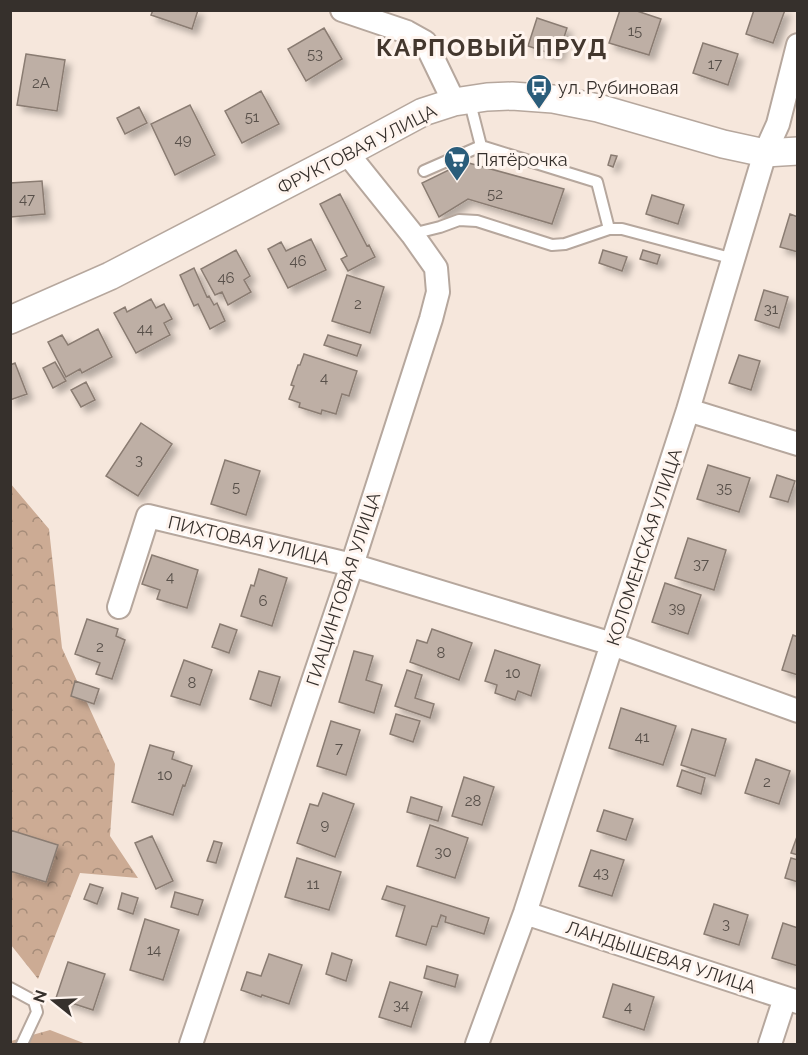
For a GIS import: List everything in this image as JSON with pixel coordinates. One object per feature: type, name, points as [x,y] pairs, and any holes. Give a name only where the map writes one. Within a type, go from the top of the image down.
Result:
[{"type":"street","points":[[342,10],[408,32],[425,42],[461,100]]},
{"type":"street","name":"КОЛОМЕНСКАЯ УЛИЦА","points":[[477,1044],[525,913],[688,410],[765,153],[778,124],[798,45]]},
{"type":"street","name":"ФРУКТОВАЯ УЛИЦА","points":[[10,320],[110,276],[423,111],[461,100],[512,96],[553,99],[598,108],[723,144],[765,153],[798,151]]},
{"type":"street","name":"ГИАЦИНТОВАЯ УЛИЦА","points":[[191,1044],[352,565],[438,292],[436,268],[412,234],[347,153]]},
{"type":"street","points":[[688,410],[798,444]]},
{"type":"street","name":"ПИХТОВАЯ УЛИЦА","points":[[119,607],[148,516],[352,565],[612,644],[798,711]]},
{"type":"street","name":"ЛАНДЫШЕВАЯ УЛИЦА","points":[[525,913],[791,1000]]},
{"type":"street","points":[[770,1044],[791,1000]]},
{"type":"lane","points":[[461,100],[481,146]]},
{"type":"lane","points":[[424,171],[481,146],[597,182],[609,229]]},
{"type":"lane","points":[[412,234],[459,220],[477,221],[552,245],[565,244],[609,229],[622,230],[734,259]]},
{"type":"lane","points":[[10,988],[34,1001],[37,1012],[22,1044]]},
{"type":"green space","points":[[10,483],[49,529],[62,648],[115,764],[110,836],[138,878],[80,873],[38,979],[11,945]]},
{"type":"green space","points":[[50,1030],[86,1044],[11,1044],[11,1041]]},
{"type":"building","points":[[153,10],[198,10],[192,29],[151,15]]},
{"type":"building","points":[[620,10],[634,10],[661,19],[649,55],[609,43]]},
{"type":"building","points":[[754,10],[785,10],[773,43],[746,34]]},
{"type":"building","points":[[537,18],[567,28],[558,56],[528,46]]},
{"type":"building","points":[[324,28],[342,59],[306,81],[288,49]]},
{"type":"building","points":[[703,43],[738,54],[728,85],[693,73]]},
{"type":"building","points":[[26,54],[65,60],[57,111],[17,105]]},
{"type":"building","points":[[261,91],[279,124],[242,143],[225,111]]},
{"type":"building","points":[[190,105],[215,155],[175,175],[151,124]]},
{"type":"building","points":[[139,107],[147,123],[125,134],[117,118]]},
{"type":"building","points":[[611,155],[617,156],[613,167],[608,165]]},
{"type":"building","points":[[465,162],[564,189],[552,224],[468,199],[439,217],[422,183]]},
{"type":"building","points":[[42,181],[45,214],[11,217],[10,183]]},
{"type":"building","points":[[340,194],[375,257],[348,271],[341,259],[347,256],[320,204]]},
{"type":"building","points":[[652,195],[684,205],[678,224],[646,214]]},
{"type":"building","points":[[790,214],[798,217],[798,252],[780,247]]},
{"type":"building","points":[[311,239],[326,270],[288,288],[268,249],[281,242],[286,251]]},
{"type":"building","points":[[236,250],[250,276],[244,280],[251,292],[228,305],[222,292],[215,295],[201,269]]},
{"type":"building","points":[[603,250],[627,257],[622,271],[599,263]]},
{"type":"building","points":[[643,250],[660,255],[657,264],[640,259]]},
{"type":"building","points":[[194,268],[207,297],[209,296],[214,305],[217,303],[225,321],[210,329],[198,304],[194,306],[180,275]]},
{"type":"building","points":[[347,275],[384,287],[370,333],[332,321]]},
{"type":"building","points":[[764,290],[788,297],[779,328],[755,320]]},
{"type":"building","points":[[151,299],[156,308],[164,304],[172,319],[164,323],[170,335],[136,353],[114,313],[125,307],[127,312]]},
{"type":"building","points":[[98,329],[112,357],[82,373],[80,369],[66,377],[48,342],[62,335],[68,345]]},
{"type":"building","points":[[328,335],[361,345],[357,356],[324,345]]},
{"type":"building","points":[[304,354],[357,371],[349,396],[342,394],[336,414],[322,410],[321,414],[299,407],[300,403],[289,399],[294,386],[291,385]]},
{"type":"building","points":[[739,355],[760,361],[751,390],[729,383]]},
{"type":"building","points":[[55,362],[66,381],[53,388],[43,368]]},
{"type":"building","points":[[15,363],[27,394],[10,400],[10,365]]},
{"type":"building","points":[[86,382],[95,400],[81,407],[71,390]]},
{"type":"building","points":[[141,423],[172,444],[138,496],[106,476]]},
{"type":"building","points":[[225,460],[260,471],[246,515],[211,504]]},
{"type":"building","points":[[708,465],[750,478],[739,512],[697,499]]},
{"type":"building","points":[[777,475],[795,481],[788,502],[770,497]]},
{"type":"building","points":[[688,538],[726,550],[714,590],[675,578]]},
{"type":"building","points":[[152,555],[198,570],[187,608],[157,599],[160,590],[142,584]]},
{"type":"building","points":[[259,569],[287,578],[272,626],[241,616]]},
{"type":"building","points":[[665,583],[701,595],[688,634],[652,622]]},
{"type":"building","points":[[87,619],[118,629],[116,636],[125,640],[112,679],[96,674],[100,663],[75,654]]},
{"type":"building","points":[[220,624],[237,630],[229,653],[212,647]]},
{"type":"building","points":[[432,629],[472,643],[459,680],[410,662],[417,640],[427,643]]},
{"type":"building","points":[[793,635],[798,637],[798,675],[782,670]]},
{"type":"building","points":[[495,650],[540,665],[531,696],[518,691],[515,700],[495,693],[497,685],[485,681]]},
{"type":"building","points":[[354,651],[373,656],[366,680],[382,685],[374,713],[339,702]]},
{"type":"building","points":[[184,660],[212,670],[200,705],[171,696]]},
{"type":"building","points":[[407,670],[422,675],[415,698],[434,704],[430,718],[395,706]]},
{"type":"building","points":[[259,671],[280,677],[271,706],[250,699]]},
{"type":"building","points":[[75,681],[99,689],[94,704],[71,696]]},
{"type":"building","points":[[621,708],[676,726],[663,765],[609,748]]},
{"type":"building","points":[[396,714],[420,721],[413,742],[390,734]]},
{"type":"building","points":[[331,721],[360,730],[346,775],[317,766]]},
{"type":"building","points":[[692,729],[726,739],[715,776],[681,765]]},
{"type":"building","points":[[150,745],[174,752],[172,759],[192,766],[173,815],[132,802]]},
{"type":"building","points":[[756,759],[790,771],[779,804],[745,793]]},
{"type":"building","points":[[682,770],[705,778],[701,794],[677,786]]},
{"type":"building","points":[[464,777],[494,787],[482,825],[452,816]]},
{"type":"building","points":[[323,793],[354,804],[335,857],[297,843],[310,804],[318,806]]},
{"type":"building","points":[[411,797],[442,807],[438,821],[407,812]]},
{"type":"building","points":[[604,810],[633,819],[626,840],[597,831]]},
{"type":"building","points":[[430,825],[468,838],[455,878],[417,866]]},
{"type":"building","points":[[10,830],[58,845],[46,882],[10,871]]},
{"type":"building","points":[[798,834],[798,855],[791,853]]},
{"type":"building","points":[[152,836],[173,881],[156,889],[135,843]]},
{"type":"building","points":[[214,841],[222,843],[216,863],[207,861]]},
{"type":"building","points":[[591,850],[624,860],[612,896],[579,886]]},
{"type":"building","points":[[297,858],[341,872],[329,910],[285,897]]},
{"type":"building","points":[[791,858],[798,860],[798,882],[785,878]]},
{"type":"building","points":[[90,884],[103,888],[97,904],[84,899]]},
{"type":"building","points":[[387,886],[489,918],[484,934],[445,922],[446,917],[441,915],[437,927],[432,926],[426,945],[396,936],[405,906],[382,899]]},
{"type":"building","points":[[175,892],[203,900],[198,915],[171,907]]},
{"type":"building","points":[[122,893],[138,898],[133,914],[118,909]]},
{"type":"building","points":[[714,904],[748,915],[739,945],[704,934]]},
{"type":"building","points":[[145,919],[179,930],[163,980],[130,970]]},
{"type":"building","points":[[783,923],[798,928],[798,966],[772,958]]},
{"type":"building","points":[[332,953],[352,960],[346,981],[326,974]]},
{"type":"building","points":[[269,954],[302,965],[289,1004],[241,990],[247,972],[261,976]]},
{"type":"building","points":[[68,962],[105,974],[93,1010],[56,998]]},
{"type":"building","points":[[427,966],[458,975],[455,987],[424,978]]},
{"type":"building","points":[[390,982],[422,992],[411,1027],[379,1017]]},
{"type":"building","points":[[613,984],[654,997],[644,1030],[603,1017]]},
{"type":"place","name":"ул. Рубиновая","points":[[539,110]]},
{"type":"place","name":"Пятёрочка","points":[[457,182]]},
{"type":"district","name":"КАРПОВЫЙ ПРУД","points":[[492,47]]}]
